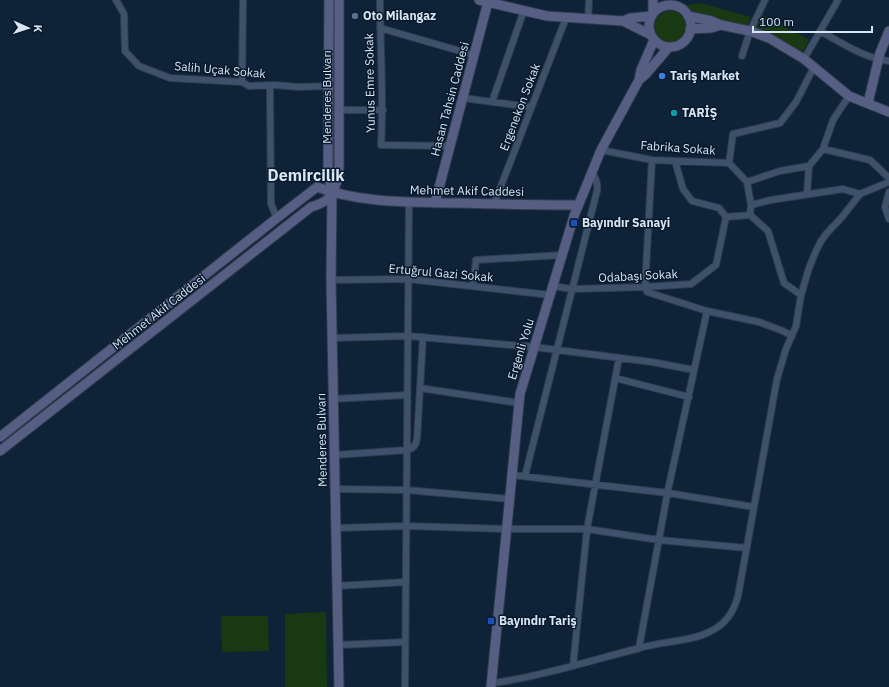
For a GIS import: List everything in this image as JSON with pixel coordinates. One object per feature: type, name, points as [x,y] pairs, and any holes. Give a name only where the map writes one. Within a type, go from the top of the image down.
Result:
[{"type":"street","name":"Salih Uçak Sokak","points":[[116,0],[124,14],[125,52],[139,66],[170,78],[242,82],[249,86],[328,86]]},
{"type":"street","points":[[242,82],[243,0]]},
{"type":"street","name":"Menderes Bulvarı","points":[[329,0],[328,171],[332,193],[331,280],[339,687]]},
{"type":"street","name":"Menderes Bulvarı","points":[[332,193],[339,175],[339,0]]},
{"type":"street","name":"Yunus Emre Sokak","points":[[380,0],[383,110],[382,145],[450,146]]},
{"type":"street","points":[[588,20],[589,0]]},
{"type":"street","points":[[639,80],[652,38],[649,23],[652,15],[653,0]]},
{"type":"street","points":[[742,56],[750,31],[765,0]]},
{"type":"street","points":[[804,59],[838,0]]},
{"type":"street","points":[[484,1],[547,16],[623,22],[652,38],[663,46],[669,47],[676,47],[682,44],[690,29],[688,16],[681,9],[665,3],[652,15],[631,18],[623,22]]},
{"type":"street","name":"Hasan Tahsin Caddesi","points":[[435,203],[474,55],[484,1]]},
{"type":"street","points":[[492,102],[524,10]]},
{"type":"street","points":[[688,16],[750,31],[769,38],[804,59],[849,96],[889,112]]},
{"type":"street","name":"Ergenekon Sokak","points":[[494,204],[566,18]]},
{"type":"street","points":[[690,29],[711,28],[721,25]]},
{"type":"street","points":[[380,28],[474,55]]},
{"type":"street","points":[[820,31],[854,50],[879,60],[889,61]]},
{"type":"street","points":[[868,103],[879,60],[889,31]]},
{"type":"street","name":"Ergenli Yolu","points":[[491,685],[520,394],[578,205],[601,150],[639,80],[669,47]]},
{"type":"street","points":[[728,163],[733,134],[780,123],[796,102],[814,67]]},
{"type":"street","points":[[270,89],[271,204],[276,218]]},
{"type":"street","points":[[807,194],[809,166],[823,149],[833,120],[849,96]]},
{"type":"street","points":[[463,98],[532,107]]},
{"type":"street","points":[[339,110],[383,110]]},
{"type":"street","points":[[823,149],[870,160],[889,178]]},
{"type":"street","name":"Fabrika Sokak","points":[[601,150],[652,160],[728,163],[747,182]]},
{"type":"street","points":[[652,160],[645,287],[648,293],[707,311],[759,322],[792,336]]},
{"type":"street","points":[[675,161],[683,188],[692,201],[718,208],[726,217],[750,215],[768,230],[784,283],[801,295]]},
{"type":"street","points":[[750,215],[751,206],[747,182],[780,171],[809,166]]},
{"type":"street","points":[[525,476],[598,187],[592,172]]},
{"type":"street","points":[[491,685],[572,666],[639,648],[703,635],[718,628],[724,622],[733,610],[736,603],[776,379],[796,326],[801,295],[809,268],[820,241],[860,194],[889,182]]},
{"type":"street","name":"Mehmet Akif Caddesi","points":[[0,437],[317,187],[332,193],[347,196],[409,202],[578,205]]},
{"type":"street","points":[[751,206],[771,200],[842,189],[860,194]]},
{"type":"street","points":[[889,192],[884,207],[889,219]]},
{"type":"street","name":"Mehmet Akif Caddesi","points":[[0,451],[311,207],[325,202],[332,193]]},
{"type":"street","points":[[405,687],[409,202]]},
{"type":"street","name":"Odabaşı Sokak","points":[[551,291],[691,284],[716,265],[726,217]]},
{"type":"street","points":[[473,286],[476,260],[562,255]]},
{"type":"street","name":"Ertuğrul Gazi Sokak","points":[[331,280],[408,279],[473,286],[551,291]]},
{"type":"street","points":[[639,648],[668,493],[707,311]]},
{"type":"street","points":[[334,455],[407,450],[414,447],[416,442],[423,337]]},
{"type":"street","points":[[332,338],[423,337],[557,350],[652,362],[694,370]]},
{"type":"street","points":[[572,666],[587,529],[619,358]]},
{"type":"street","points":[[615,378],[689,397]]},
{"type":"street","points":[[420,388],[519,403]]},
{"type":"street","points":[[333,399],[407,395]]},
{"type":"street","points":[[512,475],[668,493],[754,507]]},
{"type":"street","points":[[335,489],[406,490],[510,499]]},
{"type":"street","points":[[336,528],[406,526],[507,529],[587,529],[659,540],[747,548]]},
{"type":"street","points":[[337,586],[406,582]]},
{"type":"street","points":[[338,645],[405,642]]},
{"type":"green space","points":[[700,3],[751,17],[747,26],[698,17],[681,6]]},
{"type":"green space","points":[[667,11],[673,11],[683,18],[686,27],[685,33],[679,40],[673,43],[667,43],[657,36],[654,30],[654,24],[661,14]]},
{"type":"green space","points":[[761,14],[809,40],[802,53],[754,27]]},
{"type":"green space","points":[[326,612],[327,687],[285,687],[285,614]]},
{"type":"green space","points":[[221,616],[268,616],[269,651],[222,652]]},
{"type":"place","name":"Oto Milangaz","points":[[355,16]]},
{"type":"place","name":"Tariş Market","points":[[662,76]]},
{"type":"place","name":"TARİŞ","points":[[674,113]]},
{"type":"place","name":"Bayındır Sanayi","points":[[574,223]]},
{"type":"place","name":"Bayındır Tariş","points":[[491,621]]},
{"type":"district","name":"Demircilik","points":[[306,175]]}]
